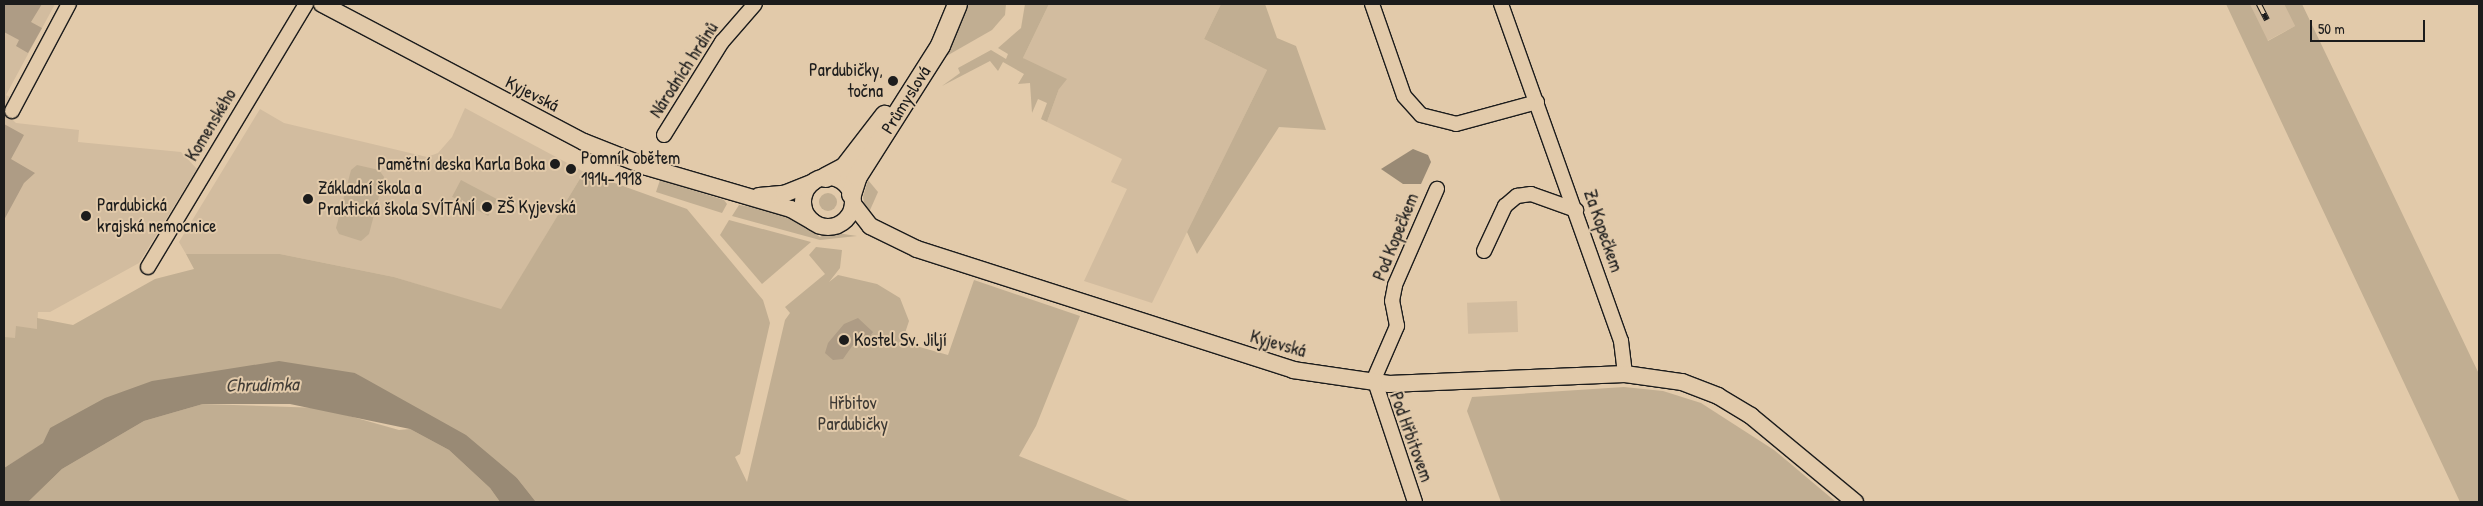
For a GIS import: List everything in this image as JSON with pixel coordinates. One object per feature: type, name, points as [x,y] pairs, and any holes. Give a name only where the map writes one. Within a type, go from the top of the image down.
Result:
[{"type":"main road","name":"Průmyslová","points":[[820,180],[844,167],[891,105],[955,4]]},
{"type":"main road","name":"Průmyslová","points":[[852,199],[857,176],[936,52],[955,4]]},
{"type":"street","points":[[12,111],[69,4]]},
{"type":"street","name":"Komenského","points":[[148,267],[306,4]]},
{"type":"street","name":"Kyjevská","points":[[322,4],[584,142],[735,194],[791,209],[812,221]]},
{"type":"street","name":"Národních hrdinů","points":[[664,135],[722,42],[755,4]]},
{"type":"street","points":[[1372,4],[1404,96],[1422,115],[1456,124],[1537,102]]},
{"type":"street","name":"Za Kopečkem","points":[[1501,4],[1576,210],[1621,341],[1625,374]]},
{"type":"street","points":[[820,180],[839,180],[852,199],[844,221],[830,227],[812,221],[803,198],[820,180]]},
{"type":"street","name":"Kyjevská","points":[[735,194],[774,195],[820,180]]},
{"type":"street","name":"Pod Kopečkem","points":[[1373,383],[1377,367],[1397,326],[1392,301],[1395,285],[1436,189]]},
{"type":"street","points":[[1484,251],[1505,206],[1517,196],[1531,194],[1576,210]]},
{"type":"street","name":"Kyjevská","points":[[852,199],[859,216],[879,232],[935,256]]},
{"type":"street","name":"Kyjevská","points":[[830,227],[846,227],[888,244],[935,256],[1272,364],[1373,383],[1625,374],[1682,382],[1734,405],[1855,502]]},
{"type":"street","name":"Pod Hřbitovem","points":[[1373,383],[1415,502]]},
{"type":"shaded area","points":[[4,4],[55,4],[6,95],[10,97],[4,108]]},
{"type":"shaded area","points":[[1049,4],[1221,4],[1204,39],[1267,70],[1152,303],[1084,281],[1127,189],[1111,182],[1122,159],[1047,122],[1059,89],[1023,58]]},
{"type":"shaded area","points":[[2250,4],[2284,4],[2295,26],[2267,41]]},
{"type":"shaded area","points":[[465,108],[584,172],[501,310],[394,277],[280,254],[186,254],[179,242],[260,109],[284,123],[427,157],[438,153],[452,137]]},
{"type":"shaded area","name":"Pardubická krajská nemocnice","points":[[4,112],[16,123],[79,130],[78,142],[181,152],[197,169],[139,263],[50,312],[38,312],[37,329],[4,348]]},
{"type":"shaded area","points":[[1517,301],[1518,332],[1468,334],[1467,303]]},
{"type":"green space","points":[[967,4],[1006,4],[1005,15],[992,30],[943,58]]},
{"type":"green space","points":[[1025,4],[1049,4],[1023,58],[1067,79],[1059,89],[1047,122],[1041,119],[1047,103],[1038,99],[1032,113],[1030,83],[1018,84],[1024,74],[1003,62],[998,71],[990,61],[942,86],[960,73],[958,68],[991,50],[1006,59],[1008,54],[998,48],[1021,28]]},
{"type":"green space","points":[[1221,4],[1265,4],[1277,38],[1296,46],[1326,130],[1279,127],[1197,254],[1187,232],[1267,70],[1204,39]]},
{"type":"green space","points":[[2226,4],[2250,4],[2268,41],[2295,26],[2284,4],[2302,4],[2479,374],[2479,502],[2460,502]]},
{"type":"green space","points":[[357,165],[379,170],[384,177],[369,234],[361,241],[339,234],[336,228],[351,170]]},
{"type":"green space","name":"Hřbitov Pardubičky","points":[[584,172],[687,209],[763,300],[770,323],[740,454],[735,457],[747,482],[785,320],[790,313],[785,307],[825,274],[809,255],[816,247],[842,250],[840,268],[829,282],[838,275],[877,284],[900,298],[909,321],[902,342],[948,355],[974,280],[1080,316],[1036,426],[1019,456],[1132,502],[536,502],[517,478],[355,373],[50,428],[44,443],[4,468],[4,337],[15,338],[16,326],[37,329],[37,318],[73,325],[155,279],[194,269],[186,254],[280,254],[394,277],[501,309]]},
{"type":"green space","points":[[461,180],[497,199],[488,216],[452,197]]},
{"type":"green space","points":[[660,180],[724,200],[727,204],[722,213],[656,192]]},
{"type":"green space","points":[[868,180],[878,192],[867,217],[863,197]]},
{"type":"green space","points":[[824,193],[832,193],[837,198],[835,209],[824,211],[819,206],[819,198]]},
{"type":"green space","points":[[739,205],[782,212],[820,237],[830,232],[857,236],[820,240],[732,216]]},
{"type":"green space","points":[[729,220],[811,242],[762,284],[720,235]]},
{"type":"green space","points":[[1624,387],[1663,391],[1701,403],[1774,450],[1836,502],[1501,502],[1467,411],[1472,397]]},
{"type":"green space","points":[[203,404],[321,408],[399,430],[410,429],[449,450],[490,488],[500,502],[28,502],[62,469],[144,421]]},
{"type":"water","points":[[1413,149],[1428,155],[1431,162],[1421,184],[1403,184],[1381,169]]},
{"type":"water","name":"Chrudimka","points":[[279,361],[355,373],[466,435],[517,478],[536,502],[500,502],[490,488],[449,450],[410,429],[290,404],[203,404],[144,421],[62,469],[28,502],[4,502],[4,468],[43,443],[50,428],[105,398],[152,381]]},
{"type":"building","points":[[4,4],[42,4],[31,22],[42,28],[28,53],[16,46],[19,40],[4,32]]},
{"type":"building","points":[[4,124],[24,135],[11,159],[35,173],[24,183],[4,220]]},
{"type":"building","name":"Kostel Sv. Jiljí","points":[[858,318],[873,332],[866,342],[855,342],[843,359],[833,360],[825,353],[828,343],[844,324]]},
{"type":"railway","points":[[2259,4],[2267,20]]},
{"type":"place","name":"Pardubičky, točna","points":[[893,81]]},
{"type":"place","name":"Pamětní deska Karla Boka","points":[[555,164]]},
{"type":"place","name":"Pomník obětem 1914-1918","points":[[571,169]]},
{"type":"place","name":"Základní škola a Praktická škola SVÍTÁNÍ","points":[[308,199]]},
{"type":"place","name":"ZŠ Kyjevská","points":[[487,207]]},
{"type":"place","name":"Pardubická krajská nemocnice","points":[[86,216]]},
{"type":"place","name":"Kostel Sv. Jiljí","points":[[844,340]]}]
